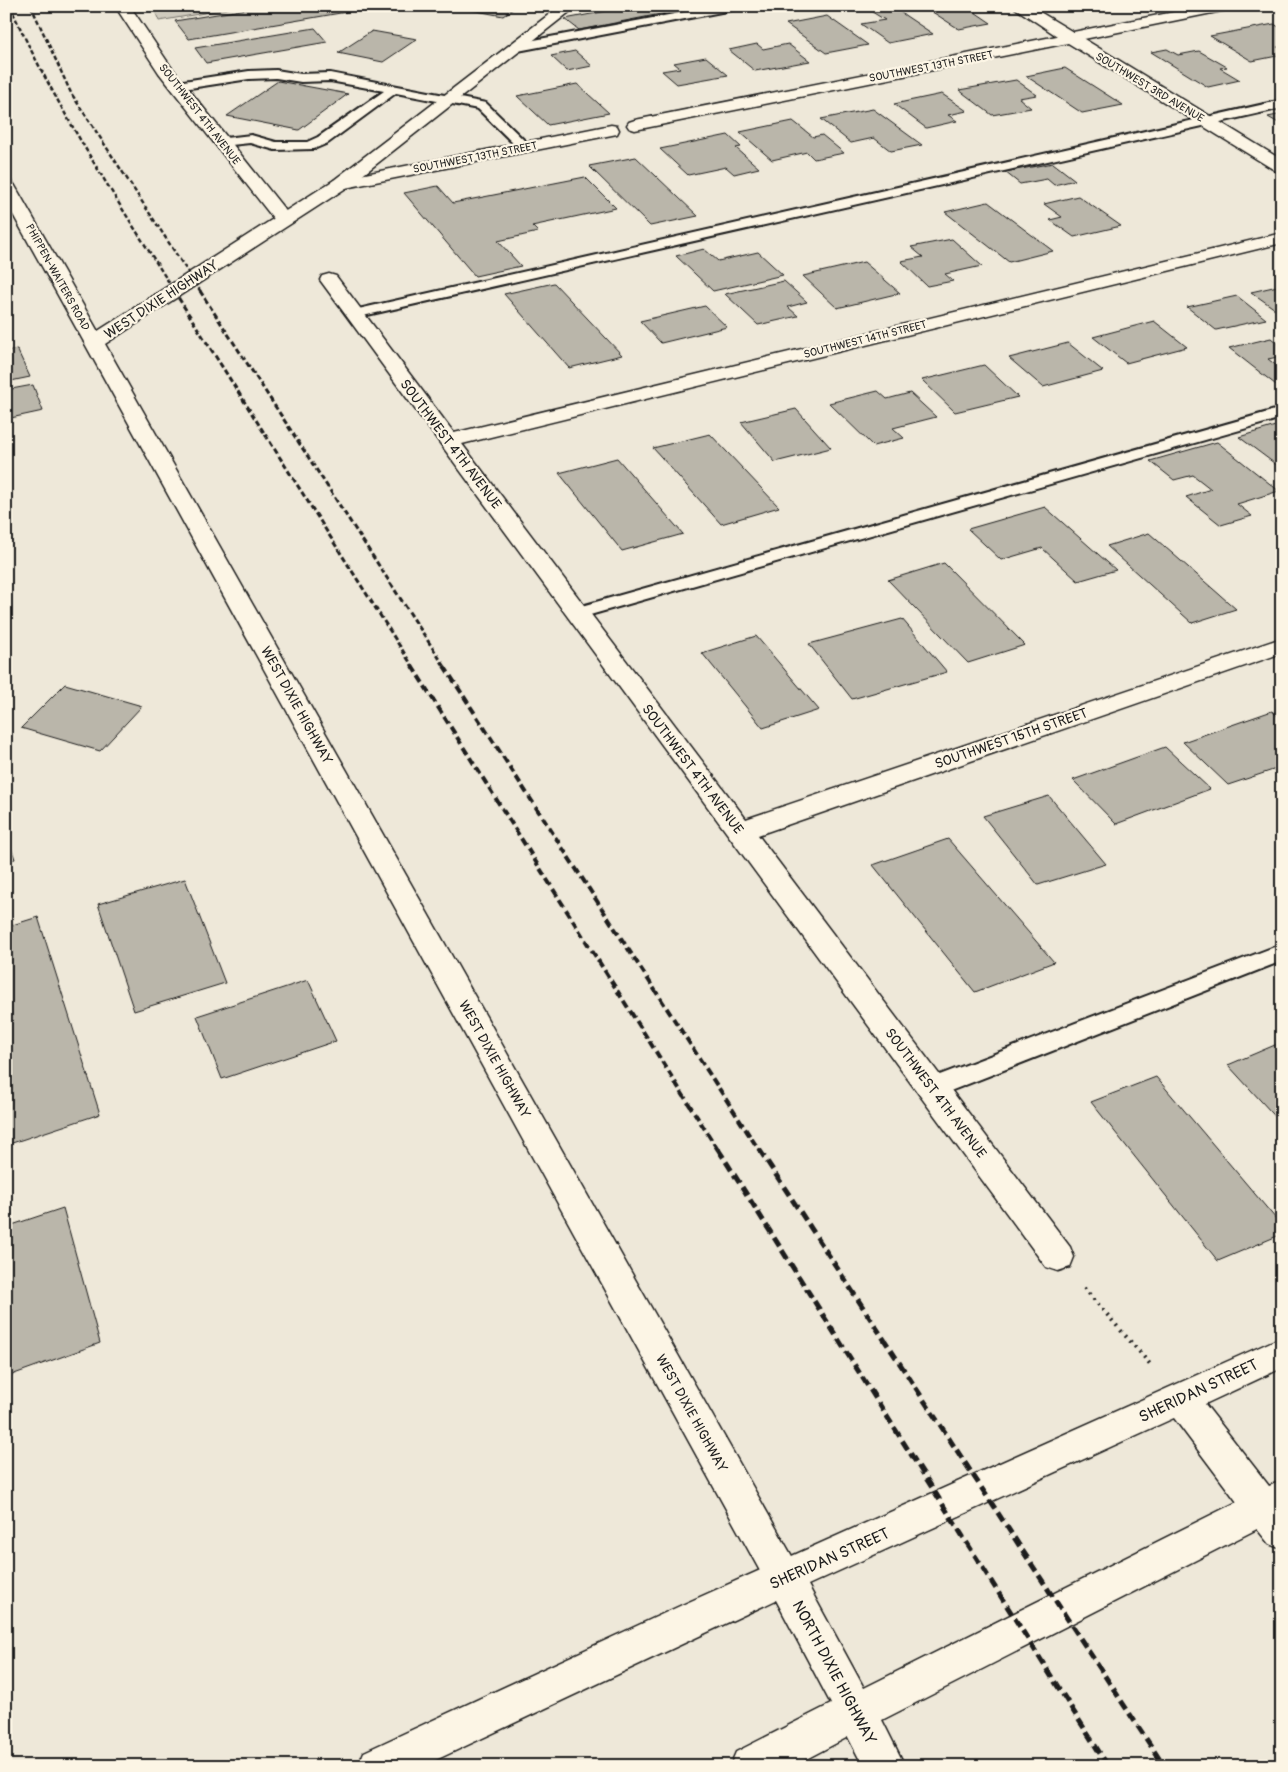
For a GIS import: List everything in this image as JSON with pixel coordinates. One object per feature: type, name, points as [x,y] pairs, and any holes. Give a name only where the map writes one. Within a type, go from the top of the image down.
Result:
[{"type":"street","name":"SOUTHWEST 4TH AVENUE","points":[[122,6],[177,86],[284,219]]},
{"type":"street","name":"WEST DIXIE HIGHWAY","points":[[570,6],[340,184],[94,342],[784,1578]]},
{"type":"street","name":"SOUTHWEST 3RD AVENUE","points":[[1019,6],[1282,167]]},
{"type":"street","name":"SOUTHWEST 13TH STREET","points":[[635,125],[1227,6]]},
{"type":"street","name":"SOUTHWEST 13TH STREET","points":[[340,184],[611,130]]},
{"type":"street","name":"PHIPPEN-WAITERS ROAD","points":[[6,186],[94,342]]},
{"type":"street","name":"SOUTHWEST 14TH STREET","points":[[448,441],[1282,238]]},
{"type":"street","name":"SOUTHWEST 4TH AVENUE","points":[[329,280],[1058,1257]]},
{"type":"street","name":"SOUTHWEST 15TH STREET","points":[[740,831],[1282,645]]},
{"type":"street","name":"SHERIDAN STREET","points":[[378,1766],[784,1578],[1282,1352]]},
{"type":"street","points":[[750,1766],[856,1713],[1276,1513],[1180,1399]]},
{"type":"street","name":"NORTH DIXIE HIGHWAY","points":[[784,1578],[886,1766]]},
{"type":"lane","points":[[518,47],[737,6]]},
{"type":"lane","points":[[177,86],[248,75],[276,74],[302,78],[330,78],[482,106],[524,147]]},
{"type":"lane","points":[[222,142],[251,139],[275,146],[308,146],[323,140],[393,90]]},
{"type":"lane","points":[[354,314],[1282,104]]},
{"type":"lane","points":[[577,613],[1282,413]]},
{"type":"lane","points":[[932,1088],[1282,952]]},
{"type":"path","points":[[1058,1257],[1180,1399]]},
{"type":"shaded area","points":[[153,6],[244,6],[159,21]]},
{"type":"building","points":[[265,6],[348,6],[352,11],[189,39],[175,21]]},
{"type":"building","points":[[450,6],[517,6],[503,16]]},
{"type":"building","points":[[633,6],[669,6],[676,11],[579,30],[565,19]]},
{"type":"building","points":[[891,6],[933,34],[888,43],[861,24],[885,20],[869,10]]},
{"type":"building","points":[[923,6],[966,6],[991,23],[959,29]]},
{"type":"building","points":[[827,16],[868,45],[826,53],[786,24]]},
{"type":"building","points":[[1274,24],[1282,29],[1282,46],[1277,47],[1282,50],[1282,55],[1252,61],[1210,36]]},
{"type":"building","points":[[315,28],[327,42],[206,63],[195,48]]},
{"type":"building","points":[[372,31],[417,39],[383,62],[338,53]]},
{"type":"building","points":[[757,44],[763,49],[788,44],[810,61],[755,71],[729,50]]},
{"type":"building","points":[[1167,49],[1178,55],[1199,51],[1227,67],[1220,68],[1240,80],[1208,87],[1151,52]]},
{"type":"building","points":[[575,51],[592,66],[567,71],[551,56]]},
{"type":"building","points":[[706,57],[728,75],[677,84],[662,71],[680,68],[674,63]]},
{"type":"building","points":[[1065,68],[1123,105],[1082,113],[1026,76]]},
{"type":"building","points":[[1016,80],[1037,95],[1019,98],[1031,108],[992,115],[959,90]]},
{"type":"building","points":[[278,81],[348,94],[299,130],[227,116]]},
{"type":"building","points":[[577,84],[609,113],[548,125],[517,96]]},
{"type":"building","points":[[942,94],[967,111],[948,115],[957,121],[926,128],[894,104]]},
{"type":"building","points":[[873,109],[922,145],[891,151],[874,138],[851,143],[821,119]]},
{"type":"building","points":[[1282,114],[1282,125],[1268,117]]},
{"type":"building","points":[[793,121],[813,137],[822,135],[844,153],[814,159],[807,152],[772,160],[740,132]]},
{"type":"building","points":[[728,135],[741,147],[736,148],[759,168],[734,174],[726,167],[688,175],[660,149]]},
{"type":"building","points":[[636,157],[698,216],[650,226],[589,166]]},
{"type":"building","points":[[1053,163],[1075,180],[1054,185],[1047,179],[1020,184],[1005,172]]},
{"type":"building","points":[[585,177],[616,208],[532,226],[538,232],[498,241],[521,266],[475,276],[404,193],[438,186],[453,203]]},
{"type":"building","points":[[1078,196],[1121,226],[1074,237],[1050,220],[1062,217],[1044,204]]},
{"type":"building","points":[[988,202],[1053,251],[1009,262],[945,212]]},
{"type":"building","points":[[952,239],[982,266],[945,274],[953,281],[927,286],[901,261],[923,257],[911,247]]},
{"type":"building","points":[[704,249],[718,261],[758,252],[783,275],[713,291],[676,256]]},
{"type":"building","points":[[864,262],[900,293],[837,308],[803,276]]},
{"type":"building","points":[[784,281],[807,302],[788,307],[798,316],[758,325],[725,294]]},
{"type":"building","points":[[554,283],[622,355],[569,368],[504,294]]},
{"type":"building","points":[[1282,285],[1282,314],[1251,292]]},
{"type":"building","points":[[1237,296],[1266,319],[1216,330],[1187,307]]},
{"type":"building","points":[[705,306],[727,327],[661,343],[640,321]]},
{"type":"building","points":[[1154,321],[1187,347],[1126,363],[1093,337]]},
{"type":"building","points":[[1271,338],[1282,347],[1282,356],[1268,359],[1282,370],[1282,388],[1229,348]]},
{"type":"building","points":[[1068,343],[1103,371],[1043,387],[1009,358]]},
{"type":"building","points":[[17,349],[30,377],[6,382],[6,351]]},
{"type":"building","points":[[984,365],[1018,397],[955,412],[922,380]]},
{"type":"building","points":[[33,385],[43,411],[6,419],[6,390]]},
{"type":"building","points":[[878,391],[887,399],[910,393],[936,417],[893,428],[904,438],[873,446],[829,403]]},
{"type":"building","points":[[796,409],[831,448],[775,462],[741,422]]},
{"type":"building","points":[[1282,424],[1282,469],[1239,437]]},
{"type":"building","points":[[710,434],[779,507],[721,524],[653,448]]},
{"type":"building","points":[[1217,442],[1279,491],[1237,504],[1252,516],[1221,525],[1186,497],[1211,489],[1193,475],[1174,480],[1150,461]]},
{"type":"building","points":[[617,458],[683,534],[622,551],[559,473]]},
{"type":"building","points":[[1045,507],[1116,570],[1078,581],[1042,548],[1001,560],[968,529]]},
{"type":"building","points":[[1149,533],[1236,609],[1192,623],[1107,546]]},
{"type":"building","points":[[944,563],[1025,645],[968,663],[888,580]]},
{"type":"building","points":[[902,619],[947,672],[852,699],[809,644]]},
{"type":"building","points":[[756,636],[819,710],[763,728],[702,653]]},
{"type":"building","points":[[65,684],[142,706],[100,751],[21,728]]},
{"type":"building","points":[[1272,711],[1282,720],[1282,767],[1228,785],[1183,742]]},
{"type":"building","points":[[1165,747],[1210,789],[1116,824],[1073,780]]},
{"type":"building","points":[[1049,796],[1106,864],[1038,885],[983,816]]},
{"type":"building","points":[[6,833],[15,859],[6,861]]},
{"type":"building","points":[[948,839],[1054,962],[975,992],[873,865]]},
{"type":"building","points":[[185,879],[225,983],[134,1011],[98,904]]},
{"type":"building","points":[[38,917],[100,1114],[6,1145],[6,927]]},
{"type":"building","points":[[308,980],[336,1041],[222,1079],[197,1016]]},
{"type":"building","points":[[1282,1042],[1282,1124],[1228,1065]]},
{"type":"building","points":[[1156,1077],[1282,1226],[1282,1234],[1218,1261],[1091,1102]]},
{"type":"building","points":[[63,1208],[100,1343],[6,1377],[6,1227]]},
{"type":"railway","points":[[10,6],[66,116],[175,292]]},
{"type":"railway","points":[[31,6],[71,93],[201,292]]},
{"type":"railway","points":[[174,291],[413,667]]},
{"type":"railway","points":[[200,291],[445,667]]},
{"type":"railway","points":[[412,666],[718,1150]]},
{"type":"railway","points":[[444,666],[759,1150]]},
{"type":"railway","points":[[718,1149],[1108,1766]]},
{"type":"railway","points":[[759,1149],[1164,1766]]}]
